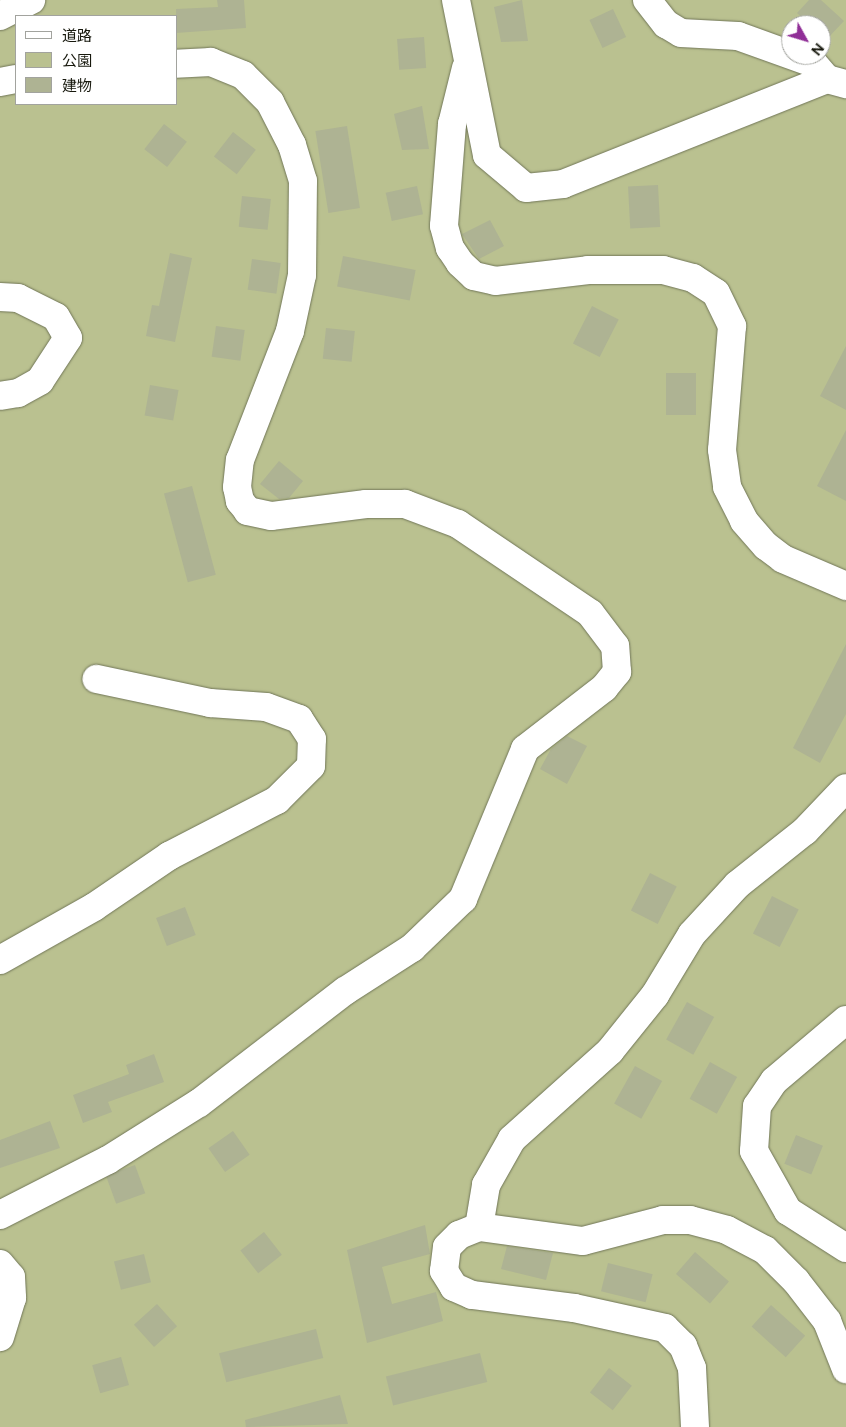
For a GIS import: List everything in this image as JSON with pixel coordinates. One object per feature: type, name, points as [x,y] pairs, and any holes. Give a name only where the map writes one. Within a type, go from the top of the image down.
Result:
[{"type":"street","points":[[0,16],[31,0]]},
{"type":"street","points":[[456,0],[466,68],[487,155],[526,188],[564,184],[837,82]]},
{"type":"street","points":[[647,0],[666,24],[681,33],[738,36],[813,63],[837,82]]},
{"type":"street","points":[[0,1215],[108,1160],[198,1103],[345,991],[412,948],[463,899],[525,749],[604,688],[617,672],[615,646],[590,613],[458,524],[405,504],[366,504],[272,516],[248,511],[240,501],[240,460],[290,331],[302,274],[303,182],[292,145],[270,102],[243,75],[212,62],[178,64]]},
{"type":"street","points":[[466,68],[452,124],[444,226],[450,248],[460,263],[474,276],[496,281],[588,270],[664,270],[692,278],[716,293],[732,326],[722,450],[726,487],[744,521],[766,546],[784,559],[846,586]]},
{"type":"street","points":[[0,82],[15,79]]},
{"type":"street","points":[[0,296],[18,298],[56,317],[68,338],[40,381],[18,393],[0,396]]},
{"type":"street","points":[[0,960],[94,907],[169,856],[277,800],[312,766],[312,739],[299,719],[266,707],[210,703],[96,679]]},
{"type":"street","points":[[479,1226],[486,1185],[512,1139],[610,1051],[655,995],[692,934],[737,885],[806,831],[846,788]]},
{"type":"street","points":[[846,1020],[774,1081],[757,1106],[754,1151],[788,1210],[846,1248]]},
{"type":"street","points":[[696,1427],[692,1368],[683,1346],[664,1328],[574,1308],[472,1295],[454,1287],[444,1272],[447,1248],[459,1235],[479,1226],[583,1241],[663,1220],[690,1220],[727,1230],[765,1250],[796,1281],[827,1321],[846,1368]]},
{"type":"street","points":[[0,1264],[11,1277],[12,1298],[0,1337]]},
{"type":"green space","points":[[0,0],[846,0],[846,1427],[0,1427]]},
{"type":"building","points":[[217,0],[244,0],[246,28],[178,33],[176,9],[218,7]]},
{"type":"building","points":[[522,0],[528,41],[501,42],[494,7]]},
{"type":"building","points":[[809,0],[821,0],[844,21],[831,35],[831,15],[799,15],[797,13]]},
{"type":"building","points":[[613,9],[626,37],[603,48],[589,20]]},
{"type":"building","points":[[424,37],[426,68],[399,70],[397,39]]},
{"type":"building","points":[[422,106],[429,149],[402,150],[394,114]]},
{"type":"building","points":[[164,124],[187,142],[167,167],[144,149]]},
{"type":"building","points":[[347,126],[360,208],[328,213],[315,131]]},
{"type":"building","points":[[233,132],[256,150],[237,174],[214,156]]},
{"type":"building","points":[[658,185],[660,227],[630,229],[628,187]]},
{"type":"building","points":[[417,186],[423,214],[392,221],[386,193]]},
{"type":"building","points":[[242,196],[271,199],[268,230],[239,227]]},
{"type":"building","points":[[490,220],[504,246],[479,259],[462,234]]},
{"type":"building","points":[[170,253],[192,258],[175,342],[146,336],[152,305],[159,306]]},
{"type":"building","points":[[343,256],[416,270],[410,301],[337,286]]},
{"type":"building","points":[[252,259],[281,263],[276,294],[248,290]]},
{"type":"building","points":[[592,306],[619,320],[600,357],[573,343]]},
{"type":"building","points":[[216,326],[245,330],[240,361],[212,357]]},
{"type":"building","points":[[326,328],[355,331],[352,362],[323,359]]},
{"type":"building","points":[[846,346],[846,410],[820,396]]},
{"type":"building","points":[[666,373],[696,373],[696,415],[666,415]]},
{"type":"building","points":[[150,385],[179,390],[173,421],[145,416]]},
{"type":"building","points":[[846,430],[846,501],[817,486]]},
{"type":"building","points":[[279,461],[303,481],[289,498],[279,499],[260,484]]},
{"type":"building","points":[[192,486],[216,575],[188,582],[164,494]]},
{"type":"building","points":[[846,644],[846,714],[820,763],[793,748]]},
{"type":"building","points":[[567,736],[587,746],[567,784],[540,769],[551,749]]},
{"type":"building","points":[[650,873],[677,887],[658,924],[631,910]]},
{"type":"building","points":[[772,896],[799,910],[780,947],[753,933]]},
{"type":"building","points":[[185,907],[196,935],[167,946],[156,918]]},
{"type":"building","points":[[687,1002],[714,1017],[693,1055],[666,1040]]},
{"type":"building","points":[[154,1054],[164,1082],[108,1102],[112,1112],[83,1123],[73,1095],[129,1074],[126,1065]]},
{"type":"building","points":[[710,1062],[737,1077],[717,1114],[690,1099]]},
{"type":"building","points":[[635,1066],[662,1081],[641,1119],[614,1104]]},
{"type":"building","points":[[50,1121],[60,1148],[0,1168],[0,1140]]},
{"type":"building","points":[[233,1131],[250,1155],[225,1172],[208,1148]]},
{"type":"building","points":[[796,1135],[823,1146],[811,1175],[784,1164]]},
{"type":"building","points":[[135,1165],[145,1193],[116,1204],[106,1176]]},
{"type":"building","points":[[425,1225],[430,1254],[382,1267],[392,1304],[436,1292],[443,1321],[367,1343],[347,1250]]},
{"type":"building","points":[[264,1232],[282,1255],[258,1273],[240,1250]]},
{"type":"building","points":[[507,1246],[553,1253],[546,1280],[501,1269]]},
{"type":"building","points":[[695,1252],[729,1282],[710,1303],[676,1274]]},
{"type":"building","points":[[144,1254],[151,1282],[121,1290],[114,1261]]},
{"type":"building","points":[[608,1263],[653,1274],[646,1302],[601,1291]]},
{"type":"building","points":[[157,1304],[177,1326],[154,1347],[134,1325]]},
{"type":"building","points":[[771,1305],[805,1336],[786,1357],[752,1327]]},
{"type":"building","points":[[316,1329],[323,1358],[226,1382],[219,1353]]},
{"type":"building","points":[[480,1353],[487,1382],[393,1406],[386,1376]]},
{"type":"building","points":[[121,1357],[129,1385],[100,1393],[92,1365]]},
{"type":"building","points":[[609,1368],[632,1386],[613,1410],[590,1392]]},
{"type":"building","points":[[340,1395],[348,1424],[246,1427],[245,1420]]}]
